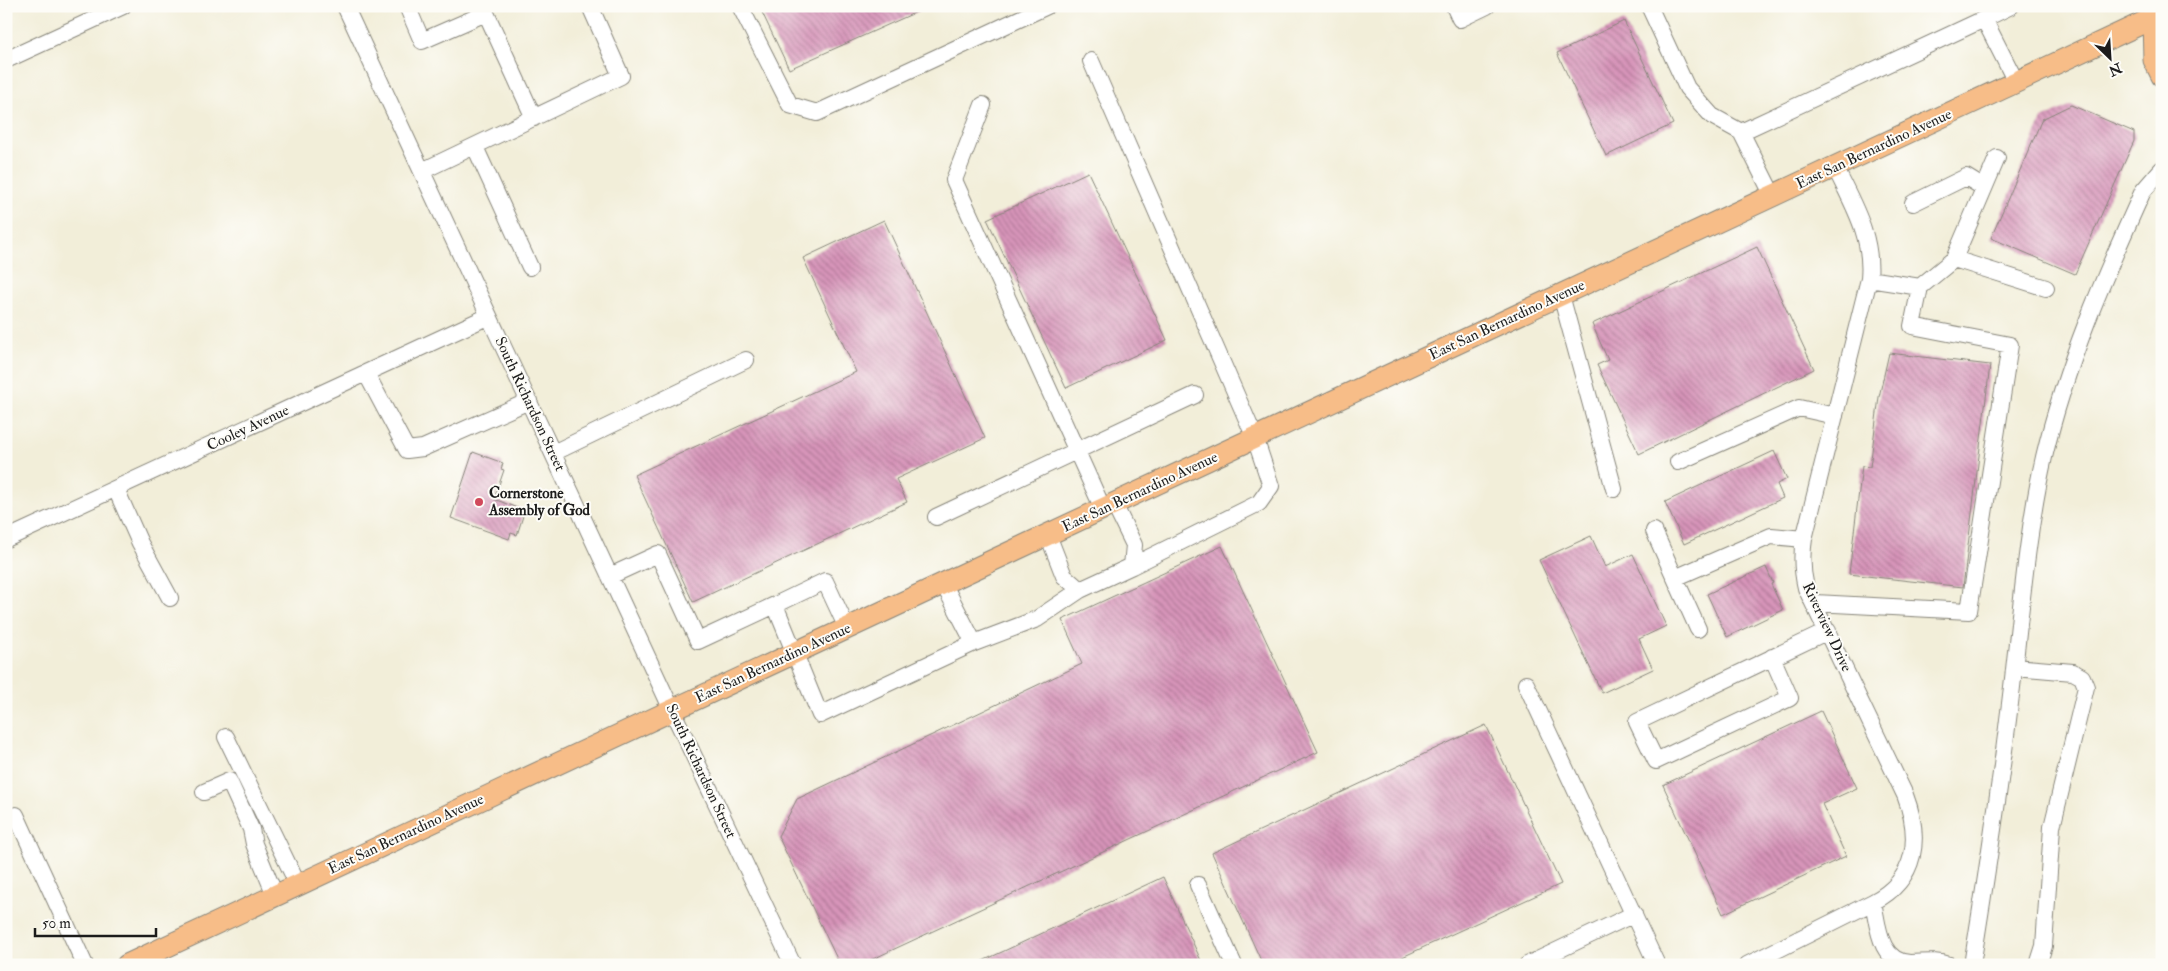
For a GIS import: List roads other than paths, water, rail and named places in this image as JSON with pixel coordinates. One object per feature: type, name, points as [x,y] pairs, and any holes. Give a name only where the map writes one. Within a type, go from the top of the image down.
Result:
[{"type":"main road","points":[[2157,16],[2154,60],[2162,76]]},
{"type":"main road","name":"East San Bernardino Avenue","points":[[127,965],[2157,16]]},
{"type":"street","points":[[6,60],[123,6]]},
{"type":"street","name":"South Richardson Street","points":[[345,6],[672,710],[793,965]]},
{"type":"street","points":[[407,6],[422,42],[486,13],[534,118]]},
{"type":"street","points":[[422,171],[621,76],[590,6]]},
{"type":"street","points":[[740,6],[790,105],[817,113],[1047,6]]},
{"type":"street","points":[[1454,6],[1460,19],[1487,6]]},
{"type":"street","points":[[1649,6],[1687,88],[1712,116],[1741,132],[1773,196]]},
{"type":"street","points":[[1741,132],[2011,6]]},
{"type":"street","points":[[1984,19],[2016,82]]},
{"type":"street","points":[[775,605],[796,652],[820,715],[974,643],[1037,619],[1080,590],[1258,503],[1271,486],[1256,438],[1091,61]]},
{"type":"street","points":[[982,106],[954,180],[1076,449],[1134,545],[1132,566]]},
{"type":"street","points":[[475,146],[530,267]]},
{"type":"street","points":[[1815,603],[1969,612],[2010,344],[1912,326],[1920,287],[1954,259],[1997,158]]},
{"type":"street","name":"Riverview Drive","points":[[1747,965],[1874,902],[1892,889],[1902,878],[1913,852],[1914,823],[1905,795],[1815,603],[1806,588],[1802,572],[1801,555],[1804,540],[1869,279],[1871,260],[1868,241],[1836,167]]},
{"type":"street","points":[[1972,965],[2015,667],[2029,549],[2044,458],[2063,385],[2076,351],[2143,191],[2162,169]]},
{"type":"street","points":[[1913,203],[1966,178],[1984,188]]},
{"type":"street","points":[[1954,259],[2046,288]]},
{"type":"street","points":[[1869,279],[1920,287]]},
{"type":"street","points":[[1561,295],[1614,488]]},
{"type":"street","name":"Cooley Avenue","points":[[6,539],[490,316]]},
{"type":"street","points":[[553,452],[746,360]]},
{"type":"street","points":[[366,373],[406,450],[424,448],[529,401]]},
{"type":"street","points":[[936,517],[1195,394]]},
{"type":"street","points":[[1678,462],[1799,408],[1835,416]]},
{"type":"street","points":[[116,489],[140,543],[170,598]]},
{"type":"street","points":[[1654,532],[1698,629]]},
{"type":"street","points":[[1048,535],[1064,576],[1080,590]]},
{"type":"street","points":[[1675,578],[1771,536],[1804,540]]},
{"type":"street","points":[[610,576],[658,554],[698,641],[825,581],[847,628]]},
{"type":"street","points":[[943,583],[974,643]]},
{"type":"street","points":[[1772,657],[1790,698],[1656,761],[1637,722],[1772,657],[1828,631]]},
{"type":"street","points":[[2015,667],[2073,672],[2082,677],[2086,687],[2052,827],[2044,946],[2038,965]]},
{"type":"street","points":[[1526,684],[1658,965]]},
{"type":"street","points":[[226,737],[298,885]]},
{"type":"street","points":[[204,792],[229,781],[251,828],[254,844],[276,895]]},
{"type":"street","points":[[16,815],[85,965]]},
{"type":"street","points":[[1198,885],[1234,965]]},
{"type":"street","points":[[1874,902],[1880,938],[1888,952],[1897,959],[1908,963],[1941,962],[1949,965]]},
{"type":"street","points":[[1526,965],[1634,914]]},
{"type":"place","name":"Cornerstone Assembly of God","points":[[479,502]]}]
